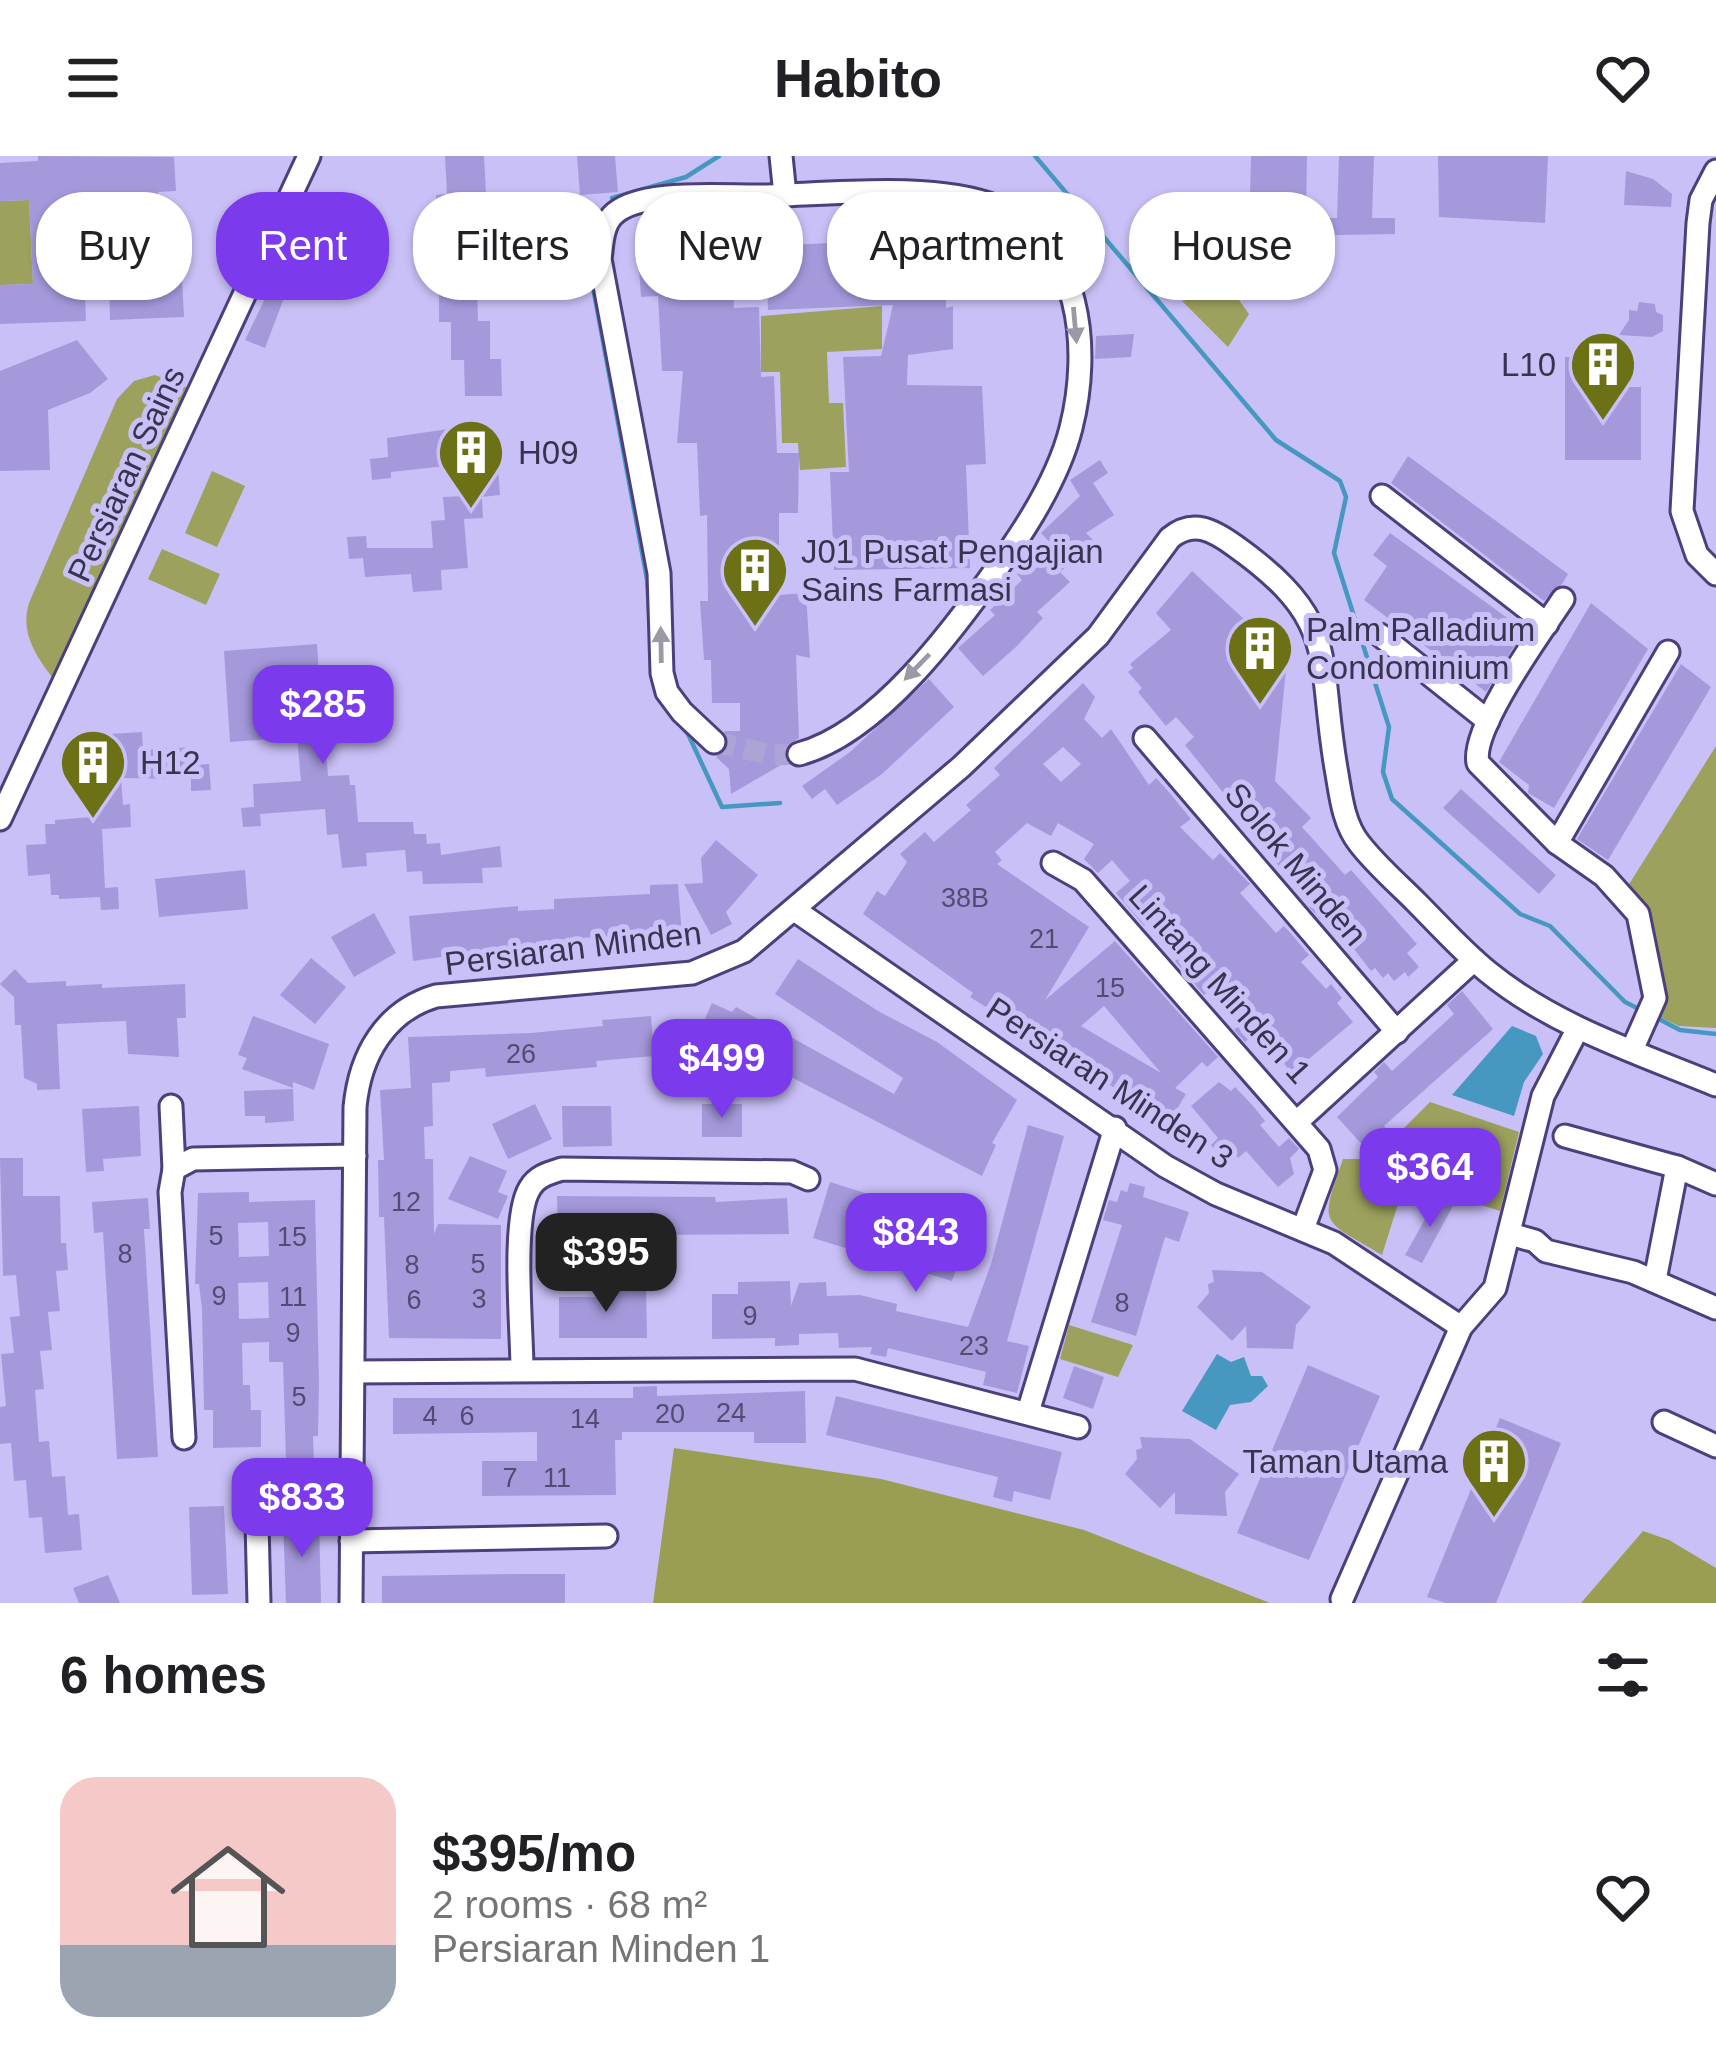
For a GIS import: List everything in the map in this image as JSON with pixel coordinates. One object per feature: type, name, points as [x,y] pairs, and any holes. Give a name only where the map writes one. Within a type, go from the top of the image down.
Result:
[{"type":"street","name":"Persiaran Sains","points":[[0,819],[310,156]]},
{"type":"street","points":[[781,156],[785,192]]},
{"type":"street","points":[[1716,171],[1701,200],[1698,223],[1682,511],[1696,555],[1716,574]]},
{"type":"street","points":[[799,754],[830,743],[892,692],[955,627],[1026,527],[1071,429],[1077,340],[1070,282],[1054,249],[1028,225],[998,208],[933,195],[803,196]]},
{"type":"street","points":[[635,203],[613,215],[603,234],[600,259],[660,581],[662,673],[682,712],[714,742]]},
{"type":"street","points":[[1382,496],[1547,624]]},
{"type":"street","name":"Persiaran Minden","points":[[351,1603],[355,1107],[362,1071],[378,1037],[403,1010],[436,996],[692,973],[744,951],[961,767],[1098,636],[1169,538],[1185,528],[1206,528],[1220,535],[1302,604],[1323,659],[1334,755],[1351,830],[1362,847],[1474,960]]},
{"type":"street","points":[[1563,599],[1488,721],[1475,752],[1478,764],[1557,843],[1604,876],[1638,914],[1654,979],[1652,1007],[1635,1042]]},
{"type":"street","points":[[1380,635],[1488,721]]},
{"type":"street","points":[[1557,843],[1668,652]]},
{"type":"street","name":"Solok Minden","points":[[1145,738],[1397,1031]]},
{"type":"street","name":"Lintang Minden 1","points":[[1053,863],[1083,880],[1298,1121],[1325,1160],[1303,1228]]},
{"type":"street","name":"Persiaran Minden 3","points":[[796,910],[1200,1186],[1334,1243],[1461,1327]]},
{"type":"street","points":[[1298,1121],[1474,960],[1506,986],[1578,1028],[1635,1042],[1716,1085]]},
{"type":"street","points":[[1342,1599],[1461,1327],[1495,1288],[1544,1096],[1578,1028]]},
{"type":"street","points":[[172,1106],[175,1168],[170,1192],[184,1438]]},
{"type":"street","points":[[1028,1412],[1115,1128]]},
{"type":"street","points":[[1565,1136],[1677,1167],[1716,1184]]},
{"type":"street","points":[[175,1168],[193,1159],[355,1156]]},
{"type":"street","points":[[1654,1280],[1677,1167]]},
{"type":"street","points":[[522,1370],[522,1209],[533,1181],[562,1169],[792,1172],[808,1179]]},
{"type":"street","points":[[1508,1244],[1529,1258],[1546,1251],[1654,1280],[1716,1307]]},
{"type":"street","points":[[354,1372],[855,1369],[1078,1427]]},
{"type":"street","points":[[1664,1422],[1716,1447]]},
{"type":"street","points":[[256,1483],[259,1603]]},
{"type":"street","points":[[351,1541],[606,1535]]},
{"type":"green space","points":[[29,200],[33,284],[0,285],[0,201]]},
{"type":"green space","points":[[1239,300],[1249,314],[1228,347],[1182,301]]},
{"type":"green space","points":[[882,306],[882,349],[827,352],[829,403],[843,403],[846,467],[800,470],[798,443],[782,443],[780,372],[761,372],[761,316]]},
{"type":"green space","points":[[155,375],[189,388],[52,677],[28,633],[29,603],[117,399],[134,381]]},
{"type":"green space","points":[[212,471],[245,486],[217,547],[185,533]]},
{"type":"green space","points":[[162,549],[220,574],[206,605],[148,579]]},
{"type":"green space","points":[[1716,746],[1716,1028],[1679,1026],[1657,1016],[1662,984],[1656,950],[1626,889]]},
{"type":"green space","points":[[1430,1102],[1519,1132],[1500,1211],[1462,1199],[1408,1172],[1382,1255],[1331,1219],[1335,1181],[1343,1159],[1373,1159]]},
{"type":"green space","points":[[1069,1325],[1133,1345],[1118,1377],[1060,1359]]},
{"type":"green space","points":[[674,1448],[881,1479],[1084,1530],[1270,1603],[653,1603]]},
{"type":"green space","points":[[1643,1531],[1669,1540],[1716,1568],[1716,1603],[1581,1603]]},
{"type":"water","points":[[1512,1026],[1536,1036],[1543,1054],[1524,1082],[1514,1116],[1452,1095]]},
{"type":"water","points":[[1217,1354],[1231,1362],[1244,1357],[1251,1376],[1262,1376],[1268,1386],[1251,1402],[1230,1405],[1216,1430],[1182,1411]]},
{"type":"building","points":[[38,156],[174,157],[176,191],[36,192],[36,300],[85,300],[86,321],[0,324],[0,285],[33,284],[29,200],[0,201],[0,163],[38,161]]},
{"type":"building","points":[[445,156],[484,156],[486,192],[447,192]]},
{"type":"building","points":[[577,156],[615,156],[618,192],[580,192]]},
{"type":"building","points":[[1251,156],[1307,156],[1306,192],[1250,192]]},
{"type":"building","points":[[1339,156],[1374,156],[1372,218],[1395,218],[1395,234],[1335,235]]},
{"type":"building","points":[[1438,156],[1548,156],[1545,223],[1439,217]]},
{"type":"building","points":[[1626,171],[1653,179],[1672,194],[1671,207],[1624,205]]},
{"type":"building","points":[[827,243],[827,300],[946,300],[946,308],[953,306],[953,349],[908,355],[907,385],[982,386],[986,464],[966,465],[970,568],[834,570],[830,472],[849,472],[843,357],[881,356],[893,305],[768,310],[768,300],[803,300],[803,244]]},
{"type":"building","points":[[110,300],[183,300],[184,317],[110,320]]},
{"type":"building","points":[[264,300],[283,300],[265,348],[245,340]]},
{"type":"building","points":[[439,300],[477,300],[478,321],[490,321],[490,359],[501,359],[502,396],[465,396],[464,360],[451,360],[451,322],[439,322]]},
{"type":"building","points":[[658,300],[734,300],[734,308],[759,307],[761,377],[774,376],[777,453],[799,453],[798,513],[779,513],[779,595],[806,593],[810,658],[796,655],[799,738],[787,746],[786,762],[731,794],[729,769],[716,757],[728,747],[724,731],[740,731],[740,703],[712,703],[711,660],[704,660],[700,601],[708,601],[707,515],[700,516],[697,443],[677,443],[683,371],[662,371]]},
{"type":"building","points":[[1639,302],[1655,304],[1656,312],[1663,315],[1663,331],[1652,337],[1619,335],[1629,320],[1629,310],[1637,311]]},
{"type":"building","points":[[1134,334],[1131,357],[1095,359],[1096,336]]},
{"type":"building","points":[[77,340],[108,379],[90,393],[48,410],[50,470],[0,471],[0,371]]},
{"type":"building","name":"L10","points":[[1565,357],[1616,358],[1616,387],[1641,387],[1641,460],[1565,460]]},
{"type":"building","name":"H09","points":[[469,426],[470,443],[496,441],[500,495],[482,497],[483,518],[464,519],[468,568],[441,570],[442,590],[413,592],[411,574],[365,577],[363,558],[349,559],[347,537],[366,536],[367,548],[433,548],[431,521],[445,520],[443,497],[467,496],[464,464],[391,472],[391,478],[372,480],[370,459],[388,457],[387,438]]},
{"type":"building","points":[[1408,456],[1568,574],[1562,584],[1544,601],[1391,483]]},
{"type":"building","points":[[1100,460],[1108,473],[1093,483],[1114,515],[1086,533],[1094,541],[1060,572],[1070,582],[1037,612],[1043,618],[983,676],[958,648],[995,615],[990,610],[1022,580],[1017,574],[1050,543],[1041,533],[1080,496],[1070,480]]},
{"type":"building","points":[[1390,533],[1524,630],[1486,692],[1364,600],[1387,566],[1373,555]]},
{"type":"building","points":[[1192,571],[1287,659],[1275,781],[1311,818],[1302,827],[1345,875],[1351,870],[1417,944],[1407,953],[1419,967],[1408,977],[1405,972],[1394,981],[1388,973],[1383,978],[1375,968],[1371,971],[1344,936],[1352,928],[1333,907],[1320,919],[1309,907],[1319,898],[1294,871],[1287,877],[1260,841],[1272,829],[1251,807],[1241,815],[1185,745],[1194,737],[1176,717],[1166,726],[1138,692],[1142,688],[1128,672],[1133,668],[1130,664],[1171,630],[1156,613]]},
{"type":"building","points":[[1591,603],[1648,649],[1554,808],[1528,793],[1529,785],[1499,762]]},
{"type":"building","points":[[317,644],[319,674],[302,675],[304,704],[322,703],[328,776],[349,775],[350,785],[355,785],[358,822],[413,822],[414,834],[426,834],[427,844],[440,843],[441,855],[500,846],[502,867],[482,868],[483,883],[423,884],[422,871],[407,872],[405,850],[366,853],[367,866],[342,868],[338,834],[327,835],[325,809],[260,814],[261,826],[243,827],[241,808],[254,807],[253,784],[301,781],[297,737],[230,742],[224,651]]},
{"type":"building","points":[[1681,664],[1711,687],[1608,860],[1577,839]]},
{"type":"building","points":[[929,679],[954,707],[882,774],[837,805],[825,789],[812,799],[802,786],[850,752]]},
{"type":"building","points":[[1083,683],[1095,697],[1084,719],[1102,738],[1111,729],[1149,785],[1156,778],[1168,791],[1191,819],[1180,827],[1213,860],[1220,853],[1250,884],[1240,893],[1276,933],[1284,926],[1293,936],[1309,955],[1301,962],[1326,989],[1331,984],[1342,998],[1337,1003],[1353,1022],[1292,1073],[1276,1054],[1270,1058],[1252,1036],[1245,1042],[1234,1030],[1247,1018],[1218,984],[1204,995],[1175,961],[1189,949],[1158,914],[1144,926],[1116,893],[1130,881],[1112,860],[1098,873],[1084,859],[1094,844],[1058,823],[1051,836],[1027,823],[995,852],[1002,860],[997,864],[1089,927],[1045,1000],[1115,941],[1218,1057],[1207,1067],[1202,1062],[1175,1088],[1186,1094],[1167,1126],[1151,1116],[1153,1112],[970,997],[973,993],[863,914],[877,891],[885,896],[907,862],[900,854],[925,832],[934,842],[971,810],[966,805],[1000,775],[994,768]],"holes":[[[1063,747],[1081,764],[1061,782],[1043,764]],[[1104,1006],[1161,1073],[1081,1026]]]},
{"type":"building","name":"H12","points":[[142,732],[143,750],[193,747],[194,765],[209,764],[211,790],[191,791],[191,779],[121,778],[123,805],[130,804],[131,827],[102,829],[105,888],[118,887],[119,909],[101,910],[100,897],[59,899],[51,895],[50,874],[28,876],[26,845],[46,844],[45,824],[91,817],[87,756],[112,754],[110,734]]},
{"type":"building","points":[[1461,789],[1556,875],[1539,894],[1443,808]]},
{"type":"building","points":[[716,840],[758,875],[726,912],[732,924],[711,935],[684,884],[703,883],[701,858]]},
{"type":"building","points":[[245,870],[248,909],[159,917],[155,879]]},
{"type":"building","points":[[678,884],[682,936],[595,944],[594,937],[556,940],[557,947],[521,949],[521,953],[499,954],[499,949],[413,961],[409,916],[518,906],[518,911],[554,909],[554,899],[650,894],[650,885]]},
{"type":"building","points":[[374,913],[396,953],[354,977],[331,937]]},
{"type":"building","points":[[311,958],[346,987],[315,1024],[280,995]]},
{"type":"building","points":[[798,959],[878,1011],[937,1042],[1017,1100],[992,1143],[996,1145],[982,1176],[700,1030],[712,1003],[732,1012],[736,1007],[894,1094],[903,1078],[775,994]]},
{"type":"building","points":[[15,969],[28,983],[66,981],[66,986],[102,984],[102,988],[185,984],[186,1018],[177,1018],[179,1057],[128,1054],[126,1021],[57,1024],[60,1089],[37,1090],[37,1084],[24,1078],[14,997],[0,984]]},
{"type":"building","points":[[1462,991],[1493,1029],[1384,1126],[1388,1131],[1367,1150],[1337,1117],[1378,1077],[1374,1072],[1384,1062],[1392,1071],[1454,1014],[1447,1005]]},
{"type":"building","points":[[253,1016],[329,1044],[314,1090],[293,1082],[293,1088],[242,1069],[247,1058],[238,1055]]},
{"type":"building","points":[[651,1016],[654,1056],[596,1061],[597,1067],[486,1077],[485,1068],[450,1071],[450,1082],[432,1083],[433,1126],[424,1127],[425,1159],[433,1159],[434,1234],[438,1224],[501,1225],[501,1339],[389,1338],[384,1217],[379,1217],[378,1160],[384,1160],[380,1090],[411,1088],[408,1037],[531,1033]]},
{"type":"building","points":[[1219,1082],[1231,1091],[1235,1087],[1254,1107],[1265,1121],[1260,1125],[1279,1147],[1289,1138],[1299,1149],[1290,1158],[1294,1174],[1278,1187],[1246,1151],[1238,1158],[1232,1152],[1224,1160],[1211,1145],[1218,1138],[1191,1106]]},
{"type":"building","points":[[293,1089],[294,1121],[265,1123],[265,1116],[245,1116],[244,1091]]},
{"type":"building","points":[[535,1104],[552,1139],[508,1159],[492,1124]]},
{"type":"building","points":[[702,1104],[742,1104],[742,1137],[702,1137]]},
{"type":"building","points":[[139,1106],[141,1156],[103,1159],[104,1171],[86,1172],[82,1109]]},
{"type":"building","points":[[562,1106],[611,1106],[612,1146],[563,1147]]},
{"type":"building","points":[[1028,1125],[1064,1136],[1007,1341],[1029,1346],[1017,1393],[983,1385],[986,1372],[888,1348],[886,1357],[870,1354],[872,1347],[839,1348],[838,1333],[799,1334],[799,1345],[775,1346],[775,1338],[712,1339],[712,1294],[738,1294],[738,1282],[790,1281],[791,1306],[799,1283],[826,1282],[827,1296],[860,1295],[897,1304],[896,1311],[968,1327],[991,1264]]},
{"type":"building","points":[[470,1156],[507,1171],[498,1192],[508,1196],[498,1219],[448,1199]]},
{"type":"building","points":[[0,1158],[23,1158],[23,1196],[60,1196],[61,1243],[66,1243],[68,1270],[56,1271],[60,1311],[48,1312],[52,1350],[40,1351],[44,1389],[35,1390],[39,1442],[49,1441],[52,1477],[65,1476],[68,1515],[79,1514],[82,1550],[45,1553],[42,1517],[29,1518],[26,1480],[14,1481],[11,1443],[0,1444],[0,1407],[6,1406],[1,1354],[14,1353],[10,1317],[20,1316],[16,1275],[3,1276]]},
{"type":"building","points":[[830,1182],[970,1226],[952,1281],[813,1238]]},
{"type":"building","points":[[1130,1183],[1145,1187],[1143,1197],[1189,1212],[1179,1242],[1165,1237],[1136,1336],[1091,1322],[1122,1225],[1103,1220],[1109,1200],[1117,1202]]},
{"type":"building","points":[[249,1192],[249,1202],[315,1200],[319,1385],[318,1436],[313,1436],[315,1491],[287,1492],[283,1362],[269,1362],[269,1342],[242,1343],[243,1385],[250,1385],[251,1410],[261,1410],[261,1447],[213,1448],[213,1410],[204,1410],[202,1309],[199,1284],[195,1284],[198,1193]],"holes":[[[268,1222],[269,1256],[239,1257],[238,1223]],[[268,1282],[269,1318],[239,1319],[238,1283]]]},
{"type":"building","points":[[557,1196],[715,1197],[716,1202],[787,1198],[789,1234],[642,1235],[642,1256],[620,1257],[620,1242],[558,1243]]},
{"type":"building","points":[[1438,1196],[1454,1204],[1422,1263],[1405,1255]]},
{"type":"building","points":[[148,1198],[150,1229],[144,1229],[158,1457],[117,1459],[103,1232],[94,1233],[92,1202]]},
{"type":"building","points":[[1212,1270],[1262,1272],[1311,1307],[1296,1325],[1293,1349],[1247,1348],[1246,1326],[1232,1341],[1197,1307],[1209,1293],[1208,1284],[1214,1282]]},
{"type":"building","points":[[646,1283],[647,1338],[559,1338],[559,1297],[617,1297],[616,1284]]},
{"type":"building","points":[[1308,1365],[1380,1396],[1309,1560],[1237,1533]]},
{"type":"building","points":[[1074,1366],[1104,1377],[1093,1409],[1063,1398]]},
{"type":"building","points":[[657,1386],[657,1396],[805,1391],[806,1443],[754,1443],[754,1432],[622,1432],[622,1440],[615,1440],[616,1495],[482,1496],[482,1461],[537,1461],[537,1432],[393,1434],[393,1398],[633,1398],[633,1387]]},
{"type":"building","points":[[836,1396],[1062,1452],[1050,1500],[1014,1491],[1012,1502],[993,1497],[998,1477],[826,1435]]},
{"type":"building","name":"Taman Utama","points":[[1500,1418],[1561,1443],[1496,1603],[1446,1603],[1427,1597]]},
{"type":"building","points":[[1140,1437],[1190,1439],[1239,1474],[1225,1492],[1227,1516],[1175,1514],[1175,1492],[1160,1508],[1125,1474],[1137,1459],[1136,1450],[1142,1448]]},
{"type":"building","points":[[224,1506],[228,1594],[192,1595],[189,1507]]},
{"type":"building","points":[[319,1517],[321,1603],[286,1603],[283,1518]]},
{"type":"building","points":[[565,1574],[565,1603],[382,1603],[382,1576]]},
{"type":"building","points":[[108,1575],[120,1603],[79,1603],[73,1588]]},
{"type":"waterway","points":[[612,198],[686,177],[719,156]]},
{"type":"waterway","points":[[1035,156],[1276,440],[1340,481],[1346,497],[1334,553],[1389,727],[1383,772],[1392,799],[1520,914],[1550,926],[1625,1002],[1643,1011]]},
{"type":"waterway","points":[[595,300],[647,579],[653,681]]},
{"type":"waterway","points":[[673,717],[688,734],[722,807],[780,803]]},
{"type":"waterway","points":[[1653,1016],[1680,1030],[1716,1034]]},
{"type":"tunnel","points":[[714,742],[772,755],[799,754]]},
{"type":"place","name":"L10","points":[[1603,423]]},
{"type":"place","name":"H09","points":[[471,511]]},
{"type":"place","name":"J01 Pusat Pengajian Sains Farmasi","points":[[755,629]]},
{"type":"place","name":"Palm Palladium Condominium","points":[[1260,707]]},
{"type":"place","name":"H12","points":[[93,821]]},
{"type":"place","name":"Taman Utama","points":[[1494,1520]]}]
